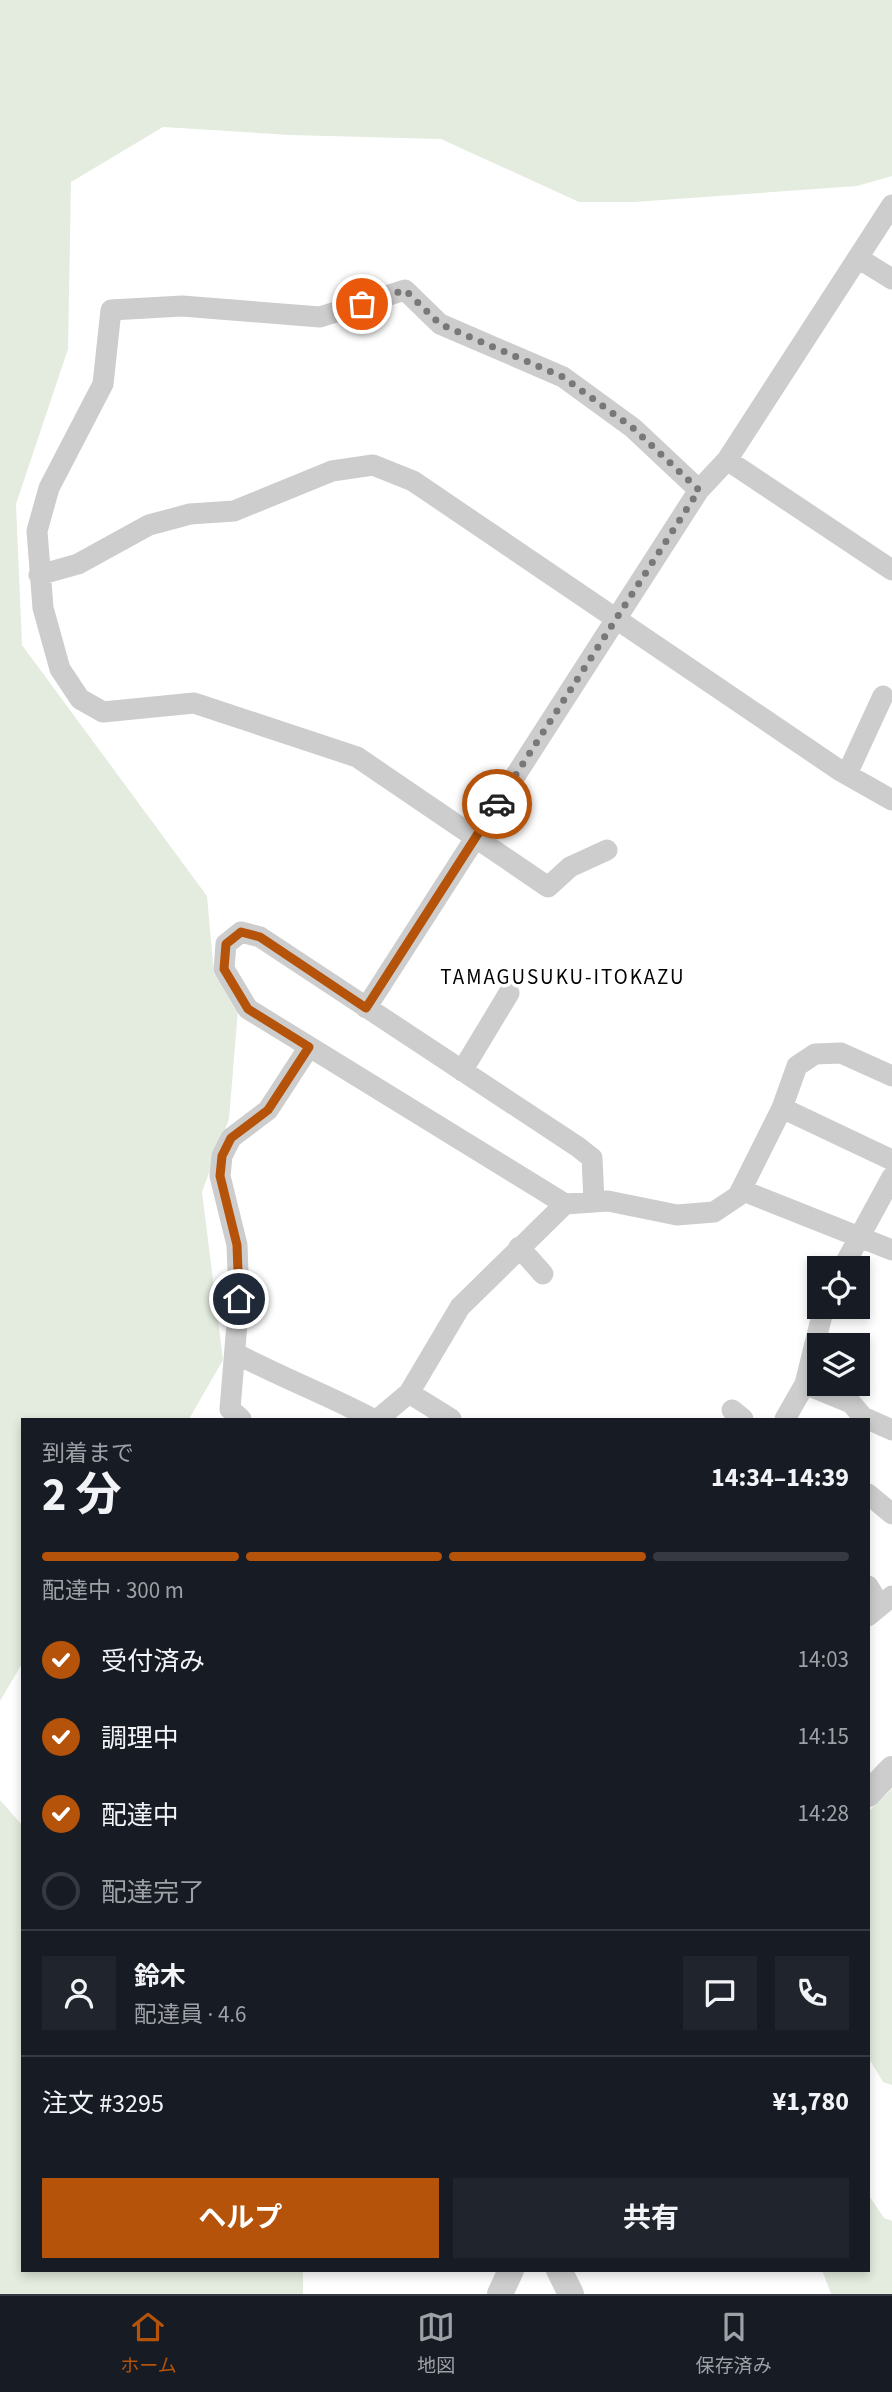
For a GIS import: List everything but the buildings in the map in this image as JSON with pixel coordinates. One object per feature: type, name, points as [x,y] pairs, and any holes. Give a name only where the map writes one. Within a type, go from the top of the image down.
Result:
[{"type":"street","points":[[366,1008],[618,621],[699,490],[727,460],[892,205]]},
{"type":"street","points":[[858,258],[892,279]]},
{"type":"street","points":[[607,849],[570,867],[548,887],[357,757],[194,703],[103,712],[80,699],[60,669],[43,608],[37,531],[49,488],[103,384],[111,310],[182,306],[320,317],[405,290],[440,324],[563,377],[633,428],[699,490]]},
{"type":"street","points":[[727,460],[892,570]]},
{"type":"street","points":[[39,575],[78,564],[149,525],[190,514],[234,511],[332,471],[373,465],[413,481],[847,774],[892,800]]},
{"type":"street","points":[[847,774],[883,696]]},
{"type":"street","points":[[594,1202],[592,1158],[260,937],[241,932],[226,944],[224,969],[248,1009],[565,1204],[594,1202],[608,1201],[677,1215],[714,1212],[738,1196],[782,1108],[797,1066],[815,1054],[841,1053],[892,1076]]},
{"type":"street","points":[[462,1071],[509,993]]},
{"type":"street","points":[[240,1418],[230,1409],[239,1299],[237,1245],[220,1176],[222,1156],[231,1138],[268,1110],[309,1047]]},
{"type":"street","points":[[782,1108],[892,1160]]},
{"type":"street","points":[[848,1256],[892,1177]]},
{"type":"street","points":[[741,1189],[859,1234],[892,1250]]},
{"type":"street","points":[[377,1418],[409,1393],[460,1307],[565,1204]]},
{"type":"street","points":[[519,1247],[543,1274]]},
{"type":"street","points":[[786,1418],[805,1384],[821,1319]]},
{"type":"street","points":[[234,1353],[275,1375],[326,1394],[374,1418]]},
{"type":"street","points":[[805,1384],[851,1403],[865,1418]]},
{"type":"street","points":[[409,1393],[449,1418]]},
{"type":"street","points":[[870,1420],[892,1430]]},
{"type":"street","points":[[870,1496],[892,1514]]},
{"type":"street","points":[[870,1589],[880,1606]]},
{"type":"street","points":[[870,1792],[892,1769]]},
{"type":"street","points":[[500,2294],[510,2272]]},
{"type":"street","points":[[560,2272],[571,2294]]},
{"type":"shaded area","points":[[0,0],[892,0],[892,176],[857,186],[634,202],[579,202],[441,139],[290,135],[163,127],[71,182],[68,349],[16,504],[22,645],[207,896],[214,974],[238,1010],[229,1119],[202,1192],[223,1360],[190,1418],[21,1418],[21,1665],[0,1701]]},
{"type":"shaded area","points":[[892,1789],[892,2085],[883,2082],[870,2060],[870,1810]]},
{"type":"shaded area","points":[[0,1800],[21,1824],[21,2272],[303,2272],[303,2294],[0,2294]]},
{"type":"shaded area","points":[[870,2197],[884,2218],[892,2221],[892,2294],[831,2294],[823,2272],[870,2272]]},
{"type":"way so far","points":[[362,304],[405,290],[440,324],[563,377],[633,428],[699,490],[618,621],[497,804]]},
{"type":"district","name":"TAMAGUSUKU-ITOKAZU","points":[[563,977]]},
{"type":"route","points":[[239,1299],[237,1245],[220,1176],[222,1156],[231,1138],[268,1110],[309,1047],[248,1009],[224,969],[226,944],[241,932],[260,937],[366,1008],[497,804]]}]
